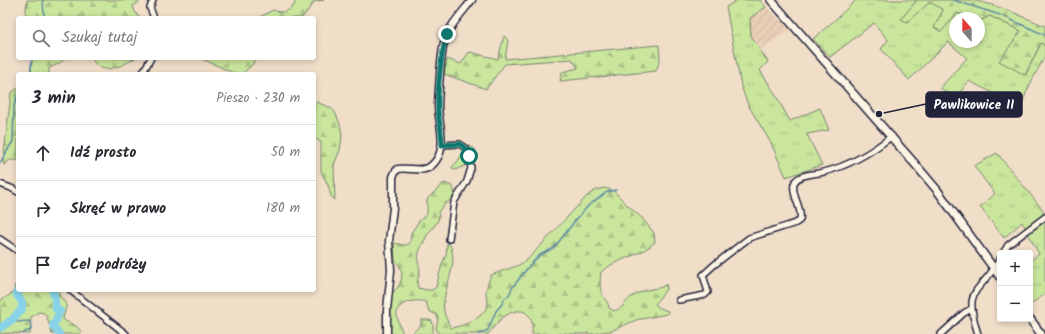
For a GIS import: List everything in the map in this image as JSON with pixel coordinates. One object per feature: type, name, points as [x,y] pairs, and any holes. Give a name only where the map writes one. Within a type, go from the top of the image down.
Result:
[{"type":"main road","points":[[771,0],[892,136],[937,190],[997,274]]},
{"type":"main road","points":[[1032,322],[1041,334]]},
{"type":"street","points":[[153,0],[150,8],[153,16]]},
{"type":"street","points":[[387,334],[386,310],[390,270],[389,241],[393,208],[394,172],[400,168],[421,170],[429,168],[436,161],[442,145],[442,130],[438,104],[443,44],[447,34],[472,0]]},
{"type":"street","points":[[143,72],[150,60]]},
{"type":"street","points":[[679,300],[707,294],[708,292],[703,275],[742,242],[753,236],[796,223],[800,220],[800,211],[793,189],[796,179],[844,165],[875,148],[892,136]]},
{"type":"street","points":[[442,145],[460,144],[466,149],[471,161],[470,174],[454,202],[449,240]]},
{"type":"street","points":[[0,184],[16,191]]},
{"type":"street","points":[[1006,250],[1008,245],[1045,218]]},
{"type":"street","points":[[0,240],[16,250]]},
{"type":"street","points":[[978,334],[972,309],[972,300],[975,291],[994,270],[997,264]]},
{"type":"street","points":[[73,292],[126,334]]},
{"type":"street","points":[[941,334],[964,313],[972,309]]},
{"type":"shaded area","points":[[766,7],[790,30],[761,49],[751,36],[750,18]]},
{"type":"green space","points":[[27,0],[142,0],[133,6],[138,16],[25,16]]},
{"type":"green space","points":[[294,0],[324,0],[315,1],[304,16],[262,16],[273,10],[283,12],[290,9],[295,4]]},
{"type":"green space","points":[[737,0],[760,0],[766,7],[750,18],[751,36],[768,62],[760,70],[790,121],[820,108],[829,130],[807,134],[822,165],[786,177],[771,143],[748,105],[741,86],[726,7]]},
{"type":"green space","points":[[856,0],[917,0],[902,19],[930,2],[943,9],[940,32],[949,22],[949,43],[948,42],[909,80],[881,49],[888,40],[874,23],[830,57],[813,39]]},
{"type":"green space","points":[[917,0],[969,0],[998,7],[1045,26],[1045,46],[1041,43],[1025,75],[999,61],[1021,31],[990,16],[985,18],[985,12],[949,12],[949,22],[941,32],[934,27],[943,10],[930,2],[907,22],[901,19]]},
{"type":"green space","points":[[990,16],[1021,31],[1026,74],[1041,43],[1045,46],[1045,56],[1029,86],[1020,109],[1003,98],[969,81],[955,98],[940,88],[967,58],[955,48],[985,48],[985,18]]},
{"type":"green space","points":[[504,36],[508,40],[505,59],[659,45],[660,60],[656,71],[560,81],[562,72],[578,68],[572,59],[505,64],[486,89],[444,74],[447,59],[461,64],[469,52],[498,59]]},
{"type":"green space","points":[[32,60],[63,60],[49,68],[49,72],[31,72]]},
{"type":"green space","points":[[92,60],[131,60],[111,69],[97,66]]},
{"type":"green space","points":[[204,60],[254,60],[253,64],[244,72],[232,72]]},
{"type":"green space","points":[[16,89],[16,160],[10,160],[4,165],[3,162],[11,93]]},
{"type":"green space","points":[[316,102],[331,108],[335,112],[340,124],[342,136],[340,150],[334,165],[335,200],[331,196],[328,185],[321,172],[321,142],[316,139]]},
{"type":"green space","points":[[470,146],[475,149],[472,160],[466,165],[454,170],[452,167],[458,161],[466,147]]},
{"type":"green space","points":[[997,153],[1042,209],[1045,215],[1045,294],[1033,303],[1033,259],[1039,254],[1022,222],[1004,238],[980,207],[995,194],[974,166]]},
{"type":"green space","points":[[444,183],[452,186],[454,189],[454,197],[438,212],[438,221],[427,235],[419,252],[418,261],[420,270],[417,283],[418,288],[427,290],[432,290],[436,287],[446,255],[447,244],[449,243],[453,259],[445,294],[444,311],[451,328],[468,323],[483,313],[488,303],[486,291],[491,275],[519,265],[527,260],[587,196],[596,190],[605,188],[614,191],[642,218],[654,233],[655,242],[642,251],[607,267],[601,272],[600,287],[603,296],[609,308],[615,310],[621,307],[636,294],[661,287],[666,284],[667,288],[655,304],[668,311],[667,314],[636,320],[611,331],[595,334],[532,334],[530,317],[523,311],[518,311],[512,312],[502,318],[488,334],[439,334],[436,328],[438,319],[437,315],[429,311],[426,302],[414,301],[405,303],[398,308],[398,320],[403,334],[388,334],[392,294],[400,284],[402,276],[400,266],[395,261],[394,243],[405,245],[410,243],[411,233],[419,221],[427,214],[428,198]]},
{"type":"green space","points":[[16,284],[16,292],[59,292],[59,295],[66,304],[63,319],[76,326],[80,330],[81,334],[52,334],[47,317],[44,313],[39,312],[31,317],[30,334],[0,334],[0,301],[14,292]]},
{"type":"green space","points":[[421,320],[432,321],[433,334],[411,334],[421,325]]},
{"type":"waterway","points":[[43,0],[44,16]]},
{"type":"waterway","points":[[953,0],[1000,15],[1045,35]]},
{"type":"waterway","points":[[30,72],[32,60]]},
{"type":"waterway","points":[[0,163],[13,141],[14,106],[16,100]]},
{"type":"waterway","points":[[479,334],[488,330],[496,311],[529,266],[540,255],[554,248],[589,205],[607,192],[616,190]]},
{"type":"waterway","points":[[0,328],[12,320],[22,309],[22,302],[17,295],[17,292]]},
{"type":"waterway","points":[[53,292],[56,309],[60,311],[53,326],[59,334]]},
{"type":"waterway","points":[[12,320],[17,322],[29,321],[31,330],[23,334]]},
{"type":"place","name":"Pawlikowice II","points":[[879,114]]},
{"type":"route","points":[[447,34],[443,44],[438,104],[442,130],[442,145],[460,144],[466,149],[469,156]]}]
